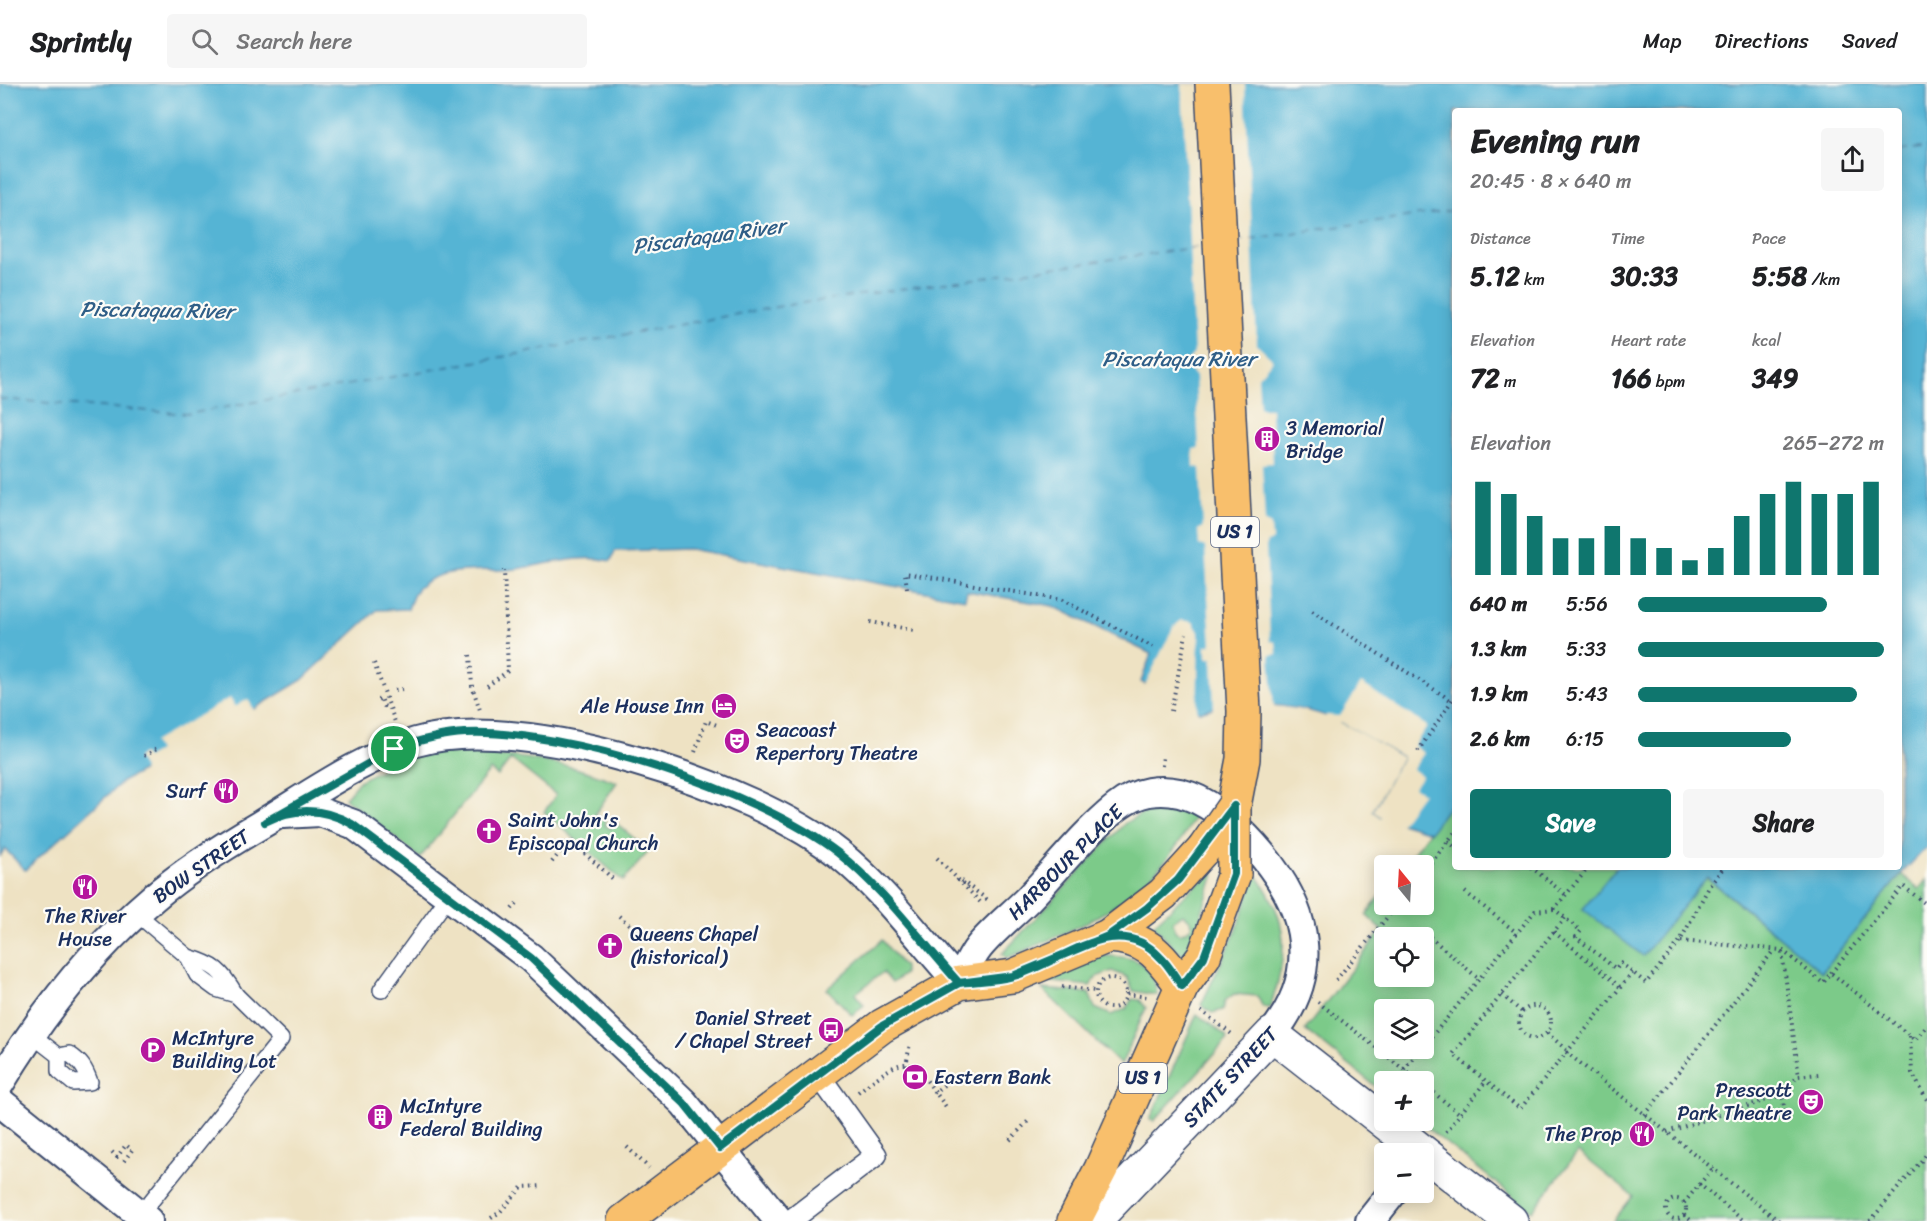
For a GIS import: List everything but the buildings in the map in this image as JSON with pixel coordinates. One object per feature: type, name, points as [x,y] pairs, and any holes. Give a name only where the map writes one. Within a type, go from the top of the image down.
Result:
[{"type":"main road","name":"US 1","points":[[1074,1221],[1101,1169],[1182,986],[1204,957],[1234,874],[1234,806],[1243,759],[1244,711],[1212,84]]},
{"type":"main road","name":"US 1","points":[[624,1221],[882,1026],[959,983],[1013,976],[1108,936],[1163,894],[1203,849],[1234,806]]},
{"type":"main road","points":[[1108,936],[1137,940],[1150,948],[1161,957],[1182,986]]},
{"type":"street","name":"BOW STREET","points":[[2,1075],[76,976],[136,913],[170,885],[265,822],[371,760],[417,741],[465,733],[489,733],[575,745],[636,761],[764,808],[795,824],[839,854],[959,983]]},
{"type":"street","name":"HARBOUR PLACE","points":[[959,983],[979,947],[1117,807],[1140,795],[1162,791],[1176,792],[1199,799]]},
{"type":"street","name":"STATE STREET","points":[[1095,1221],[1272,1034],[1284,1015],[1300,973],[1303,951],[1297,912],[1287,887],[1265,856],[1227,818],[1199,799]]},
{"type":"street","points":[[265,822],[286,813],[309,811],[342,818],[531,958],[684,1103],[779,1221]]},
{"type":"street","points":[[1272,1034],[1420,1143]]},
{"type":"street","points":[[790,1221],[876,1155],[818,1074]]},
{"type":"street","points":[[0,1102],[144,1218]]},
{"type":"street","points":[[1434,1154],[1511,1221]]},
{"type":"street","points":[[1370,1221],[1384,1203]]},
{"type":"lane","points":[[381,990],[449,896]]},
{"type":"lane","points":[[136,913],[188,957],[197,975],[216,989],[236,995],[281,1039],[144,1218]]},
{"type":"lane","points":[[32,1035],[59,1056]]},
{"type":"path","points":[[487,686],[508,671],[504,570]]},
{"type":"path","points":[[907,588],[905,573],[1062,600],[1153,647]]},
{"type":"path","points":[[1312,611],[1452,701],[1419,751]]},
{"type":"path","points":[[870,622],[914,630]]},
{"type":"path","points":[[1171,711],[1186,634]]},
{"type":"path","points":[[470,655],[472,686],[482,713]]},
{"type":"path","points":[[374,663],[388,706],[384,706],[381,699],[378,700]]},
{"type":"path","points":[[395,690],[402,689]]},
{"type":"path","points":[[695,752],[706,721],[720,726]]},
{"type":"path","points":[[144,756],[157,749]]},
{"type":"path","points":[[1434,859],[1452,836]]},
{"type":"path","points":[[552,862],[570,840],[614,880]]},
{"type":"path","points":[[1448,841],[1452,844]]},
{"type":"path","points":[[938,858],[979,902]]},
{"type":"path","points":[[1535,870],[1566,895]]},
{"type":"path","points":[[1434,1034],[1535,911],[1554,909],[1587,870]]},
{"type":"path","points":[[1554,909],[1581,931],[1576,937],[1616,969],[1621,963],[1646,983],[1680,941],[1710,885],[1722,870]]},
{"type":"path","points":[[958,880],[991,902]]},
{"type":"path","points":[[1680,941],[1782,950],[1823,983],[1903,886],[1927,903]]},
{"type":"path","points":[[1466,892],[1517,933]]},
{"type":"path","points":[[1336,980],[1389,915]]},
{"type":"path","points":[[619,916],[632,927]]},
{"type":"path","points":[[1565,918],[1453,1054],[1520,1109],[1633,972]]},
{"type":"path","points":[[1554,932],[1620,987]]},
{"type":"path","points":[[1434,941],[1479,980]]},
{"type":"path","points":[[1645,1115],[1775,950]]},
{"type":"path","points":[[1782,950],[1799,1076]]},
{"type":"path","points":[[1831,973],[1915,1040],[1927,1026]]},
{"type":"path","points":[[1113,977],[1123,983],[1127,994],[1121,1005],[1109,1008],[1099,1002],[1095,991],[1101,980],[1113,977]]},
{"type":"path","points":[[1127,994],[1145,997]]},
{"type":"path","points":[[1502,995],[1522,1012]]},
{"type":"path","points":[[1318,1002],[1404,1070],[1413,1059]]},
{"type":"path","points":[[1532,1006],[1543,1008],[1551,1017],[1547,1034],[1533,1039],[1524,1035],[1518,1026],[1522,1012],[1532,1006]]},
{"type":"path","points":[[1205,1014],[1221,1026]]},
{"type":"path","points":[[1547,1034],[1779,1221]]},
{"type":"path","points":[[1910,1036],[1912,1073],[1927,1100]]},
{"type":"path","points":[[905,1064],[908,1052]]},
{"type":"path","points":[[864,1088],[872,1085],[892,1066],[905,1064],[917,1068],[947,1108]]},
{"type":"path","points":[[1668,1132],[1782,1095],[1799,1076],[1819,1074]]},
{"type":"path","points":[[866,1078],[872,1085]]},
{"type":"path","points":[[1434,1144],[1486,1081]]},
{"type":"path","points":[[934,1093],[944,1085]]},
{"type":"path","points":[[1434,1093],[1460,1114]]},
{"type":"path","points":[[1782,1095],[1786,1117]]},
{"type":"path","points":[[1010,1140],[1030,1119]]},
{"type":"path","points":[[112,1152],[117,1157],[126,1145],[132,1150],[121,1162],[130,1170]]},
{"type":"path","points":[[627,1147],[650,1168]]},
{"type":"path","points":[[1870,1221],[1927,1155]]},
{"type":"path","points":[[1684,1215],[1684,1203],[1713,1168]]},
{"type":"path","points":[[1700,1184],[1744,1221]]},
{"type":"path","points":[[491,1218],[500,1212],[522,1187],[543,1186]]},
{"type":"path","points":[[1684,1203],[1675,1199],[1666,1209],[1669,1219],[1677,1219],[1684,1215]]},
{"type":"path","points":[[1684,1215],[1692,1221]]},
{"type":"green space","points":[[419,751],[496,755],[543,761],[592,773],[617,782],[595,814],[606,822],[605,825],[610,829],[615,822],[649,851],[623,881],[544,812],[556,795],[511,759],[498,776],[490,770],[420,858],[345,798],[360,780]]},
{"type":"green space","points":[[1452,802],[1452,870],[1615,870],[1583,909],[1706,877],[1822,972],[1901,874],[1919,889],[1927,879],[1927,1221],[1613,1221],[1633,1196],[1578,1152],[1532,1211],[1431,1131],[1434,1131],[1434,1071],[1374,1071],[1374,1085],[1305,1030],[1374,940],[1374,987],[1434,987],[1434,927],[1379,927],[1366,915],[1374,904],[1374,915],[1434,915],[1434,855],[1412,855]]},
{"type":"green space","points":[[1169,809],[1195,816],[1178,845],[1159,869],[1138,889],[1091,920],[1065,933],[1007,958],[1002,954],[1125,823],[1143,813]]},
{"type":"green space","points":[[1210,872],[1214,874],[1190,951],[1182,955],[1155,927],[1155,923]],"holes":[[[1183,914],[1192,922],[1191,928],[1180,934],[1175,931],[1173,921]]]},
{"type":"green space","points":[[1256,874],[1275,908],[1281,923],[1283,939],[1280,971],[1270,1008],[1263,1007],[1257,996],[1234,994],[1225,1001],[1223,1010],[1212,1013],[1201,1005],[1237,929]]},
{"type":"green space","points":[[882,940],[904,967],[904,974],[892,983],[883,972],[855,994],[864,1005],[852,1015],[827,989]]},
{"type":"green space","points":[[1102,956],[1123,957],[1140,962],[1151,974],[1157,995],[1133,991],[1127,977],[1112,971],[1096,977],[1090,986],[1044,981],[1042,978]]},
{"type":"green space","points":[[1042,989],[1089,993],[1095,1008],[1111,1015],[1126,1009],[1132,999],[1140,1000],[1146,1008],[1121,1065]]},
{"type":"green space","points":[[1197,1014],[1226,1036],[1227,1040],[1154,1121],[1150,1120]]},
{"type":"water","name":"Piscataqua River","points":[[0,84],[1927,84],[1927,847],[1901,874],[1822,972],[1707,877],[1643,956],[1583,909],[1615,870],[1902,870],[1902,108],[1452,108],[1452,802],[1430,832],[1381,817],[1373,811],[1403,757],[1343,723],[1310,711],[1252,704],[1233,705],[1199,712],[1141,682],[1151,654],[1053,606],[967,591],[965,599],[689,549],[615,551],[611,561],[575,559],[516,569],[452,572],[428,580],[416,590],[408,609],[377,610],[302,680],[213,734],[123,781],[25,870],[5,849],[0,856]]},
{"type":"pier","points":[[1182,84],[1245,84],[1257,345],[1273,360],[1258,377],[1260,408],[1271,408],[1273,463],[1262,464],[1265,522],[1271,525],[1272,540],[1266,544],[1270,641],[1276,642],[1277,654],[1270,655],[1274,709],[1214,710],[1212,658],[1206,658],[1206,646],[1211,645],[1205,547],[1199,545],[1198,530],[1203,527],[1200,468],[1194,467],[1193,449],[1199,448],[1195,375],[1184,365],[1194,353]]},
{"type":"pier","points":[[1182,620],[1193,622],[1199,632],[1197,715],[1144,687],[1174,626]]},
{"type":"pier","points":[[1361,683],[1427,726],[1414,746],[1424,753],[1413,769],[1422,776],[1414,787],[1423,793],[1399,826],[1379,820],[1381,817],[1373,811],[1403,757],[1341,722],[1339,724],[1325,721],[1326,715],[1340,716]]},
{"type":"pier","points":[[230,698],[235,707],[248,699],[255,712],[145,773],[137,757],[143,754],[146,758],[158,751],[153,742]]},
{"type":"ferry route","points":[[1902,151],[1927,147]]},
{"type":"ferry route","points":[[1236,241],[1452,210]]},
{"type":"ferry route","points":[[0,399],[188,414],[782,306],[1205,246]]},
{"type":"place","name":"3 Memorial Bridge","points":[[1267,439]]},
{"type":"place","name":"Ale House Inn","points":[[724,706]]},
{"type":"place","name":"Seacoast Repertory Theatre","points":[[737,741]]},
{"type":"place","name":"Surf","points":[[226,791]]},
{"type":"place","name":"Saint John's Episcopal Church","points":[[489,831]]},
{"type":"place","name":"The River House","points":[[85,887]]},
{"type":"place","name":"Queens Chapel (historical)","points":[[610,946]]},
{"type":"place","name":"Daniel Street / Chapel Street","points":[[831,1030]]},
{"type":"place","name":"McIntyre Building Lot","points":[[153,1050]]},
{"type":"place","name":"Eastern Bank","points":[[915,1077]]},
{"type":"place","name":"Prescott Park Theatre","points":[[1811,1102]]},
{"type":"place","name":"McIntyre Federal Building","points":[[380,1117]]},
{"type":"place","name":"The Prop","points":[[1642,1134]]},
{"type":"route","points":[[394,749],[344,775],[265,822],[286,813],[309,811],[331,814],[352,824],[531,958],[684,1103],[720,1148],[882,1026],[959,983],[1013,976],[1108,936],[1147,908],[1178,880],[1234,806],[1234,874],[1204,957],[1182,986],[1161,957],[1150,948],[1137,940],[1108,936],[1065,954],[1013,976],[959,983],[876,890],[839,854],[795,824],[764,808],[636,761],[575,745],[513,735],[465,733],[417,741],[394,749]]}]
